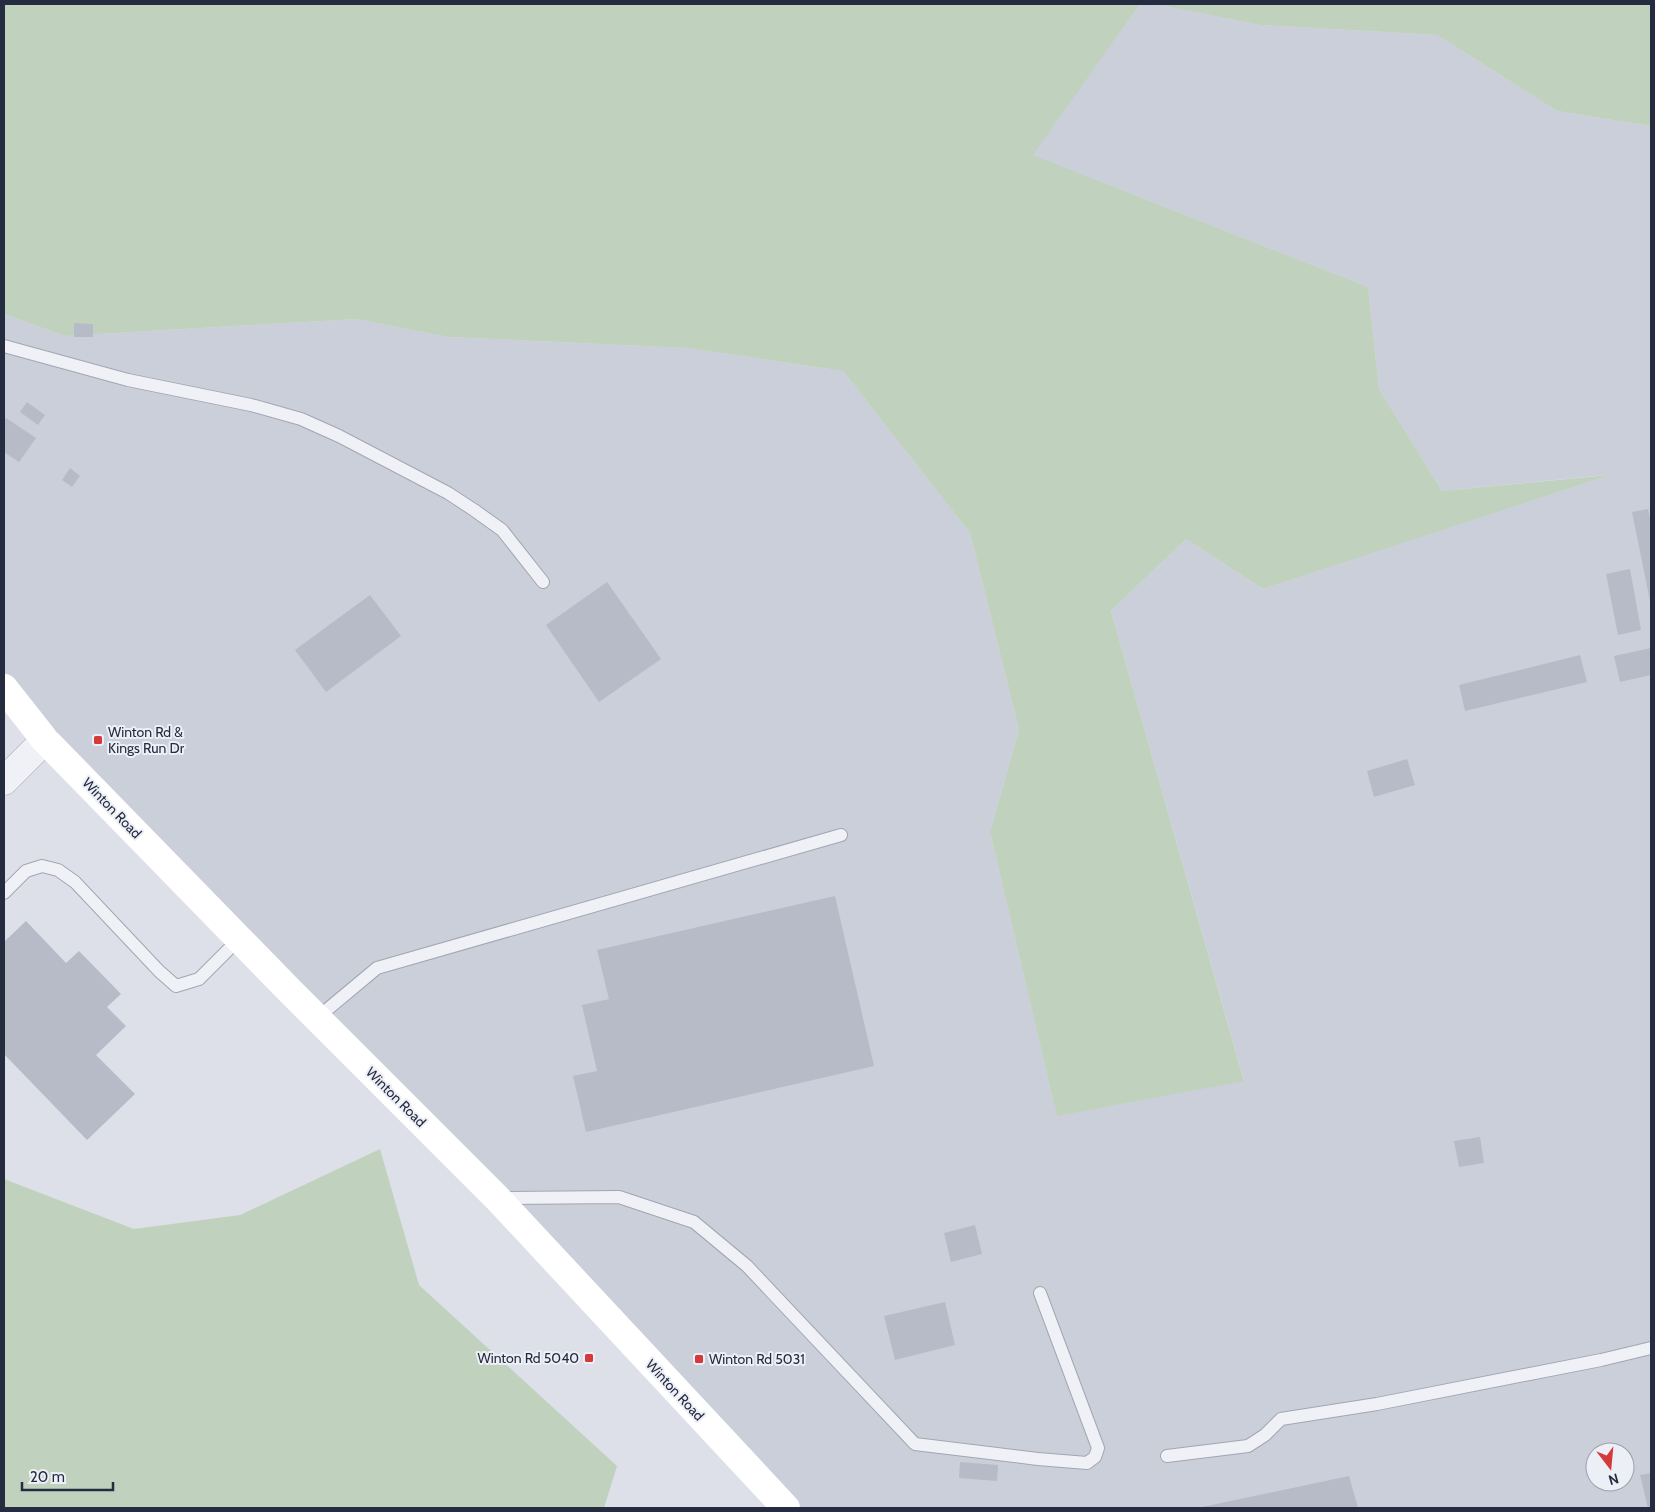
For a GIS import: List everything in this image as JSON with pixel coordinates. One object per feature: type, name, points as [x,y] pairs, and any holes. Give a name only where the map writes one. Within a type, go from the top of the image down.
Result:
[{"type":"main road","name":"Winton Road","points":[[4,688],[45,740],[239,939],[497,1198],[786,1508]]},
{"type":"street","points":[[4,781],[45,740]]},
{"type":"lane","points":[[4,346],[128,380],[260,408],[301,419],[339,436],[448,492],[502,530],[544,582]]},
{"type":"lane","points":[[317,1018],[377,968],[841,835]]},
{"type":"lane","points":[[4,893],[26,871],[42,866],[58,870],[75,882],[176,986],[199,979],[239,939]]},
{"type":"lane","points":[[497,1198],[619,1197],[694,1222],[747,1266],[915,1444],[1087,1463],[1094,1457],[1098,1448],[1040,1293]]},
{"type":"lane","points":[[1167,1456],[1248,1446],[1264,1435],[1281,1419],[1377,1404],[1601,1360],[1651,1348]]},
{"type":"shaded area","points":[[1140,4],[1154,4],[1260,25],[1437,35],[1557,111],[1651,126],[1651,1508],[786,1508],[4,688],[4,314],[65,336],[356,319],[448,337],[688,348],[843,371],[970,533],[1019,730],[990,832],[1057,1115],[1244,1080],[1111,611],[1186,539],[1263,589],[1605,475],[1442,491],[1379,389],[1368,287],[1032,155]]},
{"type":"green space","points":[[4,4],[1140,4],[1033,155],[1368,287],[1379,389],[1442,491],[1609,475],[1263,589],[1186,539],[1111,611],[1244,1081],[1057,1116],[990,832],[1019,730],[970,533],[843,371],[687,348],[448,337],[356,319],[65,336],[4,314]]},
{"type":"green space","points":[[1154,4],[1651,4],[1651,126],[1557,111],[1437,35],[1260,25]]},
{"type":"green space","points":[[380,1149],[419,1285],[617,1466],[604,1508],[4,1508],[4,1179],[134,1229],[240,1215]]},
{"type":"building","points":[[74,323],[93,324],[93,337],[74,337]]},
{"type":"building","points":[[27,402],[45,415],[38,425],[20,412]]},
{"type":"building","points":[[6,418],[36,438],[19,462],[4,452],[4,422]]},
{"type":"building","points":[[70,468],[80,476],[72,487],[62,480]]},
{"type":"building","points":[[1648,509],[1651,523],[1650,601],[1632,512]]},
{"type":"building","points":[[1630,569],[1641,630],[1618,635],[1606,574]]},
{"type":"building","points":[[607,582],[661,659],[599,702],[546,625]]},
{"type":"building","points":[[370,595],[401,636],[326,692],[295,650]]},
{"type":"building","points":[[1651,648],[1651,675],[1620,682],[1614,656]]},
{"type":"building","points":[[1580,655],[1587,682],[1465,711],[1459,685]]},
{"type":"building","points":[[1407,759],[1415,785],[1374,797],[1367,771]]},
{"type":"building","points":[[835,896],[874,1066],[586,1132],[573,1076],[597,1071],[582,1005],[609,999],[597,950]]},
{"type":"building","points":[[26,921],[66,963],[79,951],[121,994],[107,1007],[126,1026],[96,1055],[135,1094],[87,1140],[4,1054],[4,942]]},
{"type":"building","points":[[1480,1137],[1484,1163],[1459,1167],[1454,1141]]},
{"type":"building","points":[[975,1225],[982,1254],[951,1262],[944,1233]]},
{"type":"building","points":[[945,1302],[955,1345],[895,1360],[884,1316]]},
{"type":"building","points":[[960,1462],[998,1465],[997,1481],[959,1478]]},
{"type":"building","points":[[1651,1473],[1651,1508],[1648,1508],[1640,1475]]},
{"type":"building","points":[[1349,1476],[1358,1508],[1202,1508],[1202,1507]]},
{"type":"place","name":"Winton Rd & Kings Run Dr","points":[[98,740]]},
{"type":"place","name":"Winton Rd 5040","points":[[589,1358]]},
{"type":"place","name":"Winton Rd 5031","points":[[699,1359]]}]
